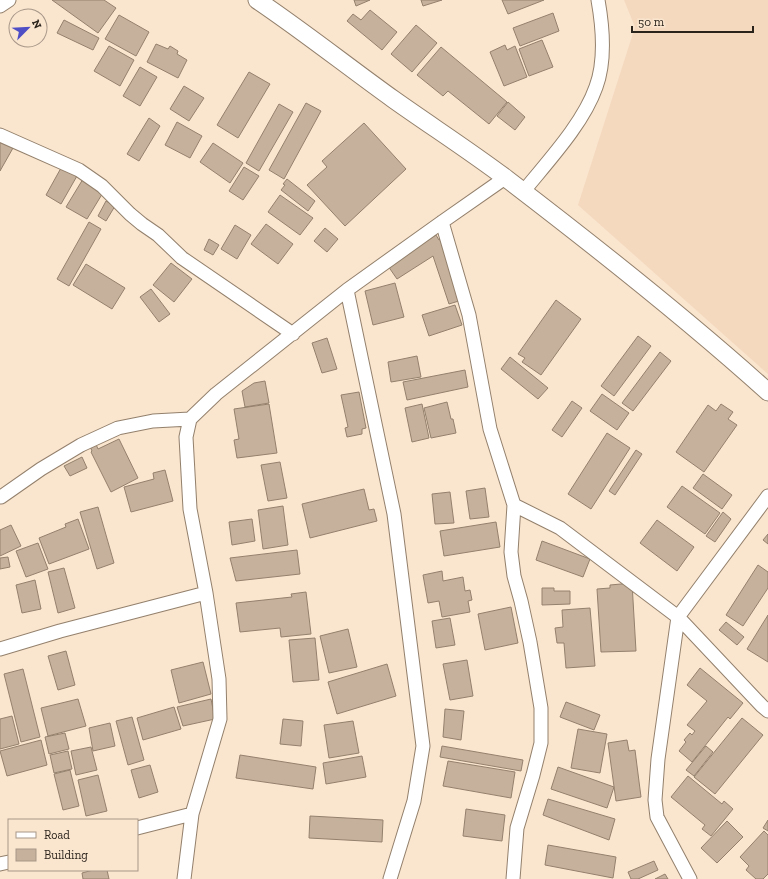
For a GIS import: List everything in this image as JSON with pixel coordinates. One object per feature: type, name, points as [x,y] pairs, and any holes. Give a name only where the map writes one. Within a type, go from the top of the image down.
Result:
[{"type":"street","points":[[0,6],[9,0]]},
{"type":"street","points":[[523,192],[578,122],[596,87],[602,58],[603,25],[598,0]]},
{"type":"street","points":[[265,2],[358,74],[505,178],[602,253],[726,354],[768,392]]},
{"type":"street","points":[[0,135],[79,170],[102,186],[130,214],[158,235],[182,258],[293,334]]},
{"type":"street","points":[[184,879],[192,814],[220,719],[219,679],[206,593],[190,509],[186,437],[190,419],[216,394],[347,290],[505,178]]},
{"type":"street","points":[[442,222],[469,315],[490,430],[514,504],[511,552],[514,576],[530,642],[541,708],[541,743],[517,828],[513,879]]},
{"type":"street","points":[[347,290],[394,514],[423,746],[414,801],[390,879]]},
{"type":"street","points":[[1,497],[41,469],[81,445],[118,428],[153,421],[190,419]]},
{"type":"street","points":[[690,879],[657,817],[655,800],[658,759],[678,617],[768,496]]},
{"type":"street","points":[[514,504],[560,528],[678,617],[768,711]]},
{"type":"street","points":[[0,649],[60,631],[206,593]]},
{"type":"street","points":[[138,828],[192,814]]},
{"type":"shaded area","points":[[624,0],[768,0],[768,374],[578,205],[635,27]]},
{"type":"building","points":[[52,0],[104,0],[116,8],[98,33]]},
{"type":"building","points":[[354,0],[370,0],[356,6]]},
{"type":"building","points":[[421,0],[442,0],[423,6]]},
{"type":"building","points":[[502,0],[544,0],[508,14]]},
{"type":"building","points":[[370,10],[397,32],[382,50],[347,21],[353,14],[361,20]]},
{"type":"building","points":[[553,13],[559,31],[520,46],[513,28]]},
{"type":"building","points":[[119,15],[149,32],[136,56],[105,39]]},
{"type":"building","points":[[64,20],[99,38],[93,50],[57,33]]},
{"type":"building","points":[[416,25],[437,43],[412,72],[391,54]]},
{"type":"building","points":[[542,40],[553,67],[529,76],[519,49]]},
{"type":"building","points":[[156,44],[168,49],[170,46],[178,51],[177,54],[187,60],[178,78],[147,62]]},
{"type":"building","points":[[505,45],[507,50],[515,46],[527,77],[504,86],[490,52]]},
{"type":"building","points":[[109,46],[134,60],[120,86],[94,71]]},
{"type":"building","points":[[441,47],[507,102],[489,124],[448,91],[443,96],[417,75]]},
{"type":"building","points":[[140,67],[157,77],[140,106],[123,96]]},
{"type":"building","points":[[249,72],[270,84],[238,138],[217,125]]},
{"type":"building","points":[[184,86],[204,98],[189,121],[170,109]]},
{"type":"building","points":[[508,102],[525,117],[515,130],[497,116]]},
{"type":"building","points":[[306,103],[321,111],[284,179],[269,170]]},
{"type":"building","points":[[279,104],[293,112],[259,171],[246,163]]},
{"type":"building","points":[[149,118],[160,126],[139,161],[127,154]]},
{"type":"building","points":[[177,122],[202,136],[190,158],[165,145]]},
{"type":"building","points":[[364,123],[406,169],[345,226],[307,185],[327,167],[322,161]]},
{"type":"building","points":[[0,140],[13,148],[0,171]]},
{"type":"building","points":[[213,143],[243,163],[230,183],[200,162]]},
{"type":"building","points":[[244,167],[259,176],[243,200],[229,191]]},
{"type":"building","points":[[61,168],[77,176],[61,204],[46,195]]},
{"type":"building","points":[[83,179],[104,191],[87,219],[66,207]]},
{"type":"building","points":[[287,179],[315,201],[308,211],[281,190]]},
{"type":"building","points":[[280,195],[313,218],[300,235],[268,212]]},
{"type":"building","points":[[106,201],[115,206],[106,221],[98,216]]},
{"type":"building","points":[[89,222],[101,229],[69,286],[57,279]]},
{"type":"building","points":[[266,224],[293,244],[278,264],[251,244]]},
{"type":"building","points":[[235,225],[251,235],[237,259],[221,249]]},
{"type":"building","points":[[325,228],[338,239],[327,252],[314,241]]},
{"type":"building","points":[[436,235],[439,240],[441,239],[462,300],[449,304],[433,256],[397,279],[388,266]]},
{"type":"building","points":[[209,239],[219,245],[213,255],[204,250]]},
{"type":"building","points":[[171,263],[192,279],[174,302],[153,285]]},
{"type":"building","points":[[86,264],[125,288],[112,309],[73,285]]},
{"type":"building","points":[[395,283],[404,317],[373,325],[365,291]]},
{"type":"building","points":[[151,289],[170,314],[159,322],[140,297]]},
{"type":"building","points":[[556,300],[581,319],[541,375],[522,362],[525,358],[518,354]]},
{"type":"building","points":[[455,305],[462,325],[429,336],[422,315]]},
{"type":"building","points":[[638,336],[651,346],[614,396],[601,386]]},
{"type":"building","points":[[327,338],[337,369],[322,373],[312,343]]},
{"type":"building","points":[[660,352],[671,361],[633,411],[622,403]]},
{"type":"building","points":[[417,356],[421,377],[391,382],[388,362]]},
{"type":"building","points":[[510,357],[548,388],[538,399],[501,369]]},
{"type":"building","points":[[465,370],[468,387],[407,400],[403,382]]},
{"type":"building","points":[[265,381],[269,403],[245,407],[242,391],[254,383]]},
{"type":"building","points":[[359,392],[366,428],[362,429],[362,434],[347,437],[345,428],[348,427],[341,395]]},
{"type":"building","points":[[602,394],[629,413],[617,430],[590,411]]},
{"type":"building","points":[[572,401],[582,408],[562,437],[552,430]]},
{"type":"building","points":[[447,402],[456,433],[431,438],[424,408]]},
{"type":"building","points":[[269,404],[277,453],[237,458],[234,440],[239,439],[234,409]]},
{"type":"building","points":[[422,404],[429,438],[412,442],[405,408]]},
{"type":"building","points":[[721,404],[733,412],[728,419],[737,425],[704,472],[676,452],[708,405],[716,411]]},
{"type":"building","points":[[607,433],[630,448],[591,509],[568,494]]},
{"type":"building","points":[[119,439],[138,478],[111,492],[91,452],[92,451],[89,444],[95,442],[98,449]]},
{"type":"building","points":[[636,450],[642,454],[615,495],[609,491]]},
{"type":"building","points":[[82,457],[87,468],[70,476],[64,466]]},
{"type":"building","points":[[280,462],[287,498],[268,501],[261,465]]},
{"type":"building","points":[[165,470],[173,501],[131,512],[124,487],[154,479],[153,473]]},
{"type":"building","points":[[703,474],[732,495],[722,509],[693,488]]},
{"type":"building","points":[[682,486],[720,513],[705,534],[667,507]]},
{"type":"building","points":[[485,488],[489,517],[470,519],[466,491]]},
{"type":"building","points":[[364,489],[369,510],[374,509],[377,521],[310,538],[302,504]]},
{"type":"building","points":[[450,492],[454,523],[435,524],[432,494]]},
{"type":"building","points":[[283,506],[288,545],[263,549],[258,510]]},
{"type":"building","points":[[98,507],[114,563],[97,569],[80,512]]},
{"type":"building","points":[[723,512],[731,519],[715,542],[706,536]]},
{"type":"building","points":[[78,519],[89,549],[49,564],[39,538],[66,527],[65,524]]},
{"type":"building","points":[[252,519],[255,541],[232,545],[229,522]]},
{"type":"building","points":[[657,520],[694,547],[677,571],[640,543]]},
{"type":"building","points":[[496,522],[500,547],[444,556],[440,531]]},
{"type":"building","points":[[11,525],[21,546],[0,556],[0,530]]},
{"type":"building","points":[[768,534],[768,544],[763,540]]},
{"type":"building","points":[[542,541],[590,559],[583,577],[536,560]]},
{"type":"building","points":[[38,543],[48,569],[26,577],[16,551]]},
{"type":"building","points":[[297,550],[300,574],[236,581],[230,558]]},
{"type":"building","points":[[8,557],[10,567],[0,569],[0,558]]},
{"type":"building","points":[[758,565],[768,572],[768,588],[743,626],[726,615]]},
{"type":"building","points":[[64,568],[75,608],[58,613],[48,572]]},
{"type":"building","points":[[442,571],[443,581],[463,577],[465,591],[470,590],[472,600],[468,601],[470,612],[442,617],[439,601],[428,603],[423,575]]},
{"type":"building","points":[[35,580],[41,609],[22,613],[16,585]]},
{"type":"building","points":[[632,583],[636,651],[601,652],[597,589],[610,588],[610,585]]},
{"type":"building","points":[[542,588],[554,588],[554,591],[570,591],[570,604],[542,605]]},
{"type":"building","points":[[306,592],[311,634],[281,637],[280,628],[240,632],[236,603],[292,597],[291,594]]},
{"type":"building","points":[[511,607],[518,643],[485,650],[478,614]]},
{"type":"building","points":[[590,608],[595,666],[566,668],[564,643],[557,643],[555,628],[563,627],[562,610]]},
{"type":"building","points":[[768,615],[768,662],[747,649]]},
{"type":"building","points":[[450,618],[455,645],[436,648],[432,621]]},
{"type":"building","points":[[726,622],[744,637],[737,645],[719,630]]},
{"type":"building","points":[[348,629],[357,667],[329,673],[320,636]]},
{"type":"building","points":[[315,638],[319,680],[293,682],[289,640]]},
{"type":"building","points":[[66,651],[75,685],[58,690],[48,656]]},
{"type":"building","points":[[467,660],[473,696],[450,700],[443,664]]},
{"type":"building","points":[[203,662],[211,694],[179,703],[171,670]]},
{"type":"building","points":[[387,664],[396,696],[337,714],[328,682]]},
{"type":"building","points":[[700,668],[743,703],[730,719],[728,717],[692,762],[679,751],[686,742],[684,740],[690,733],[692,735],[695,731],[687,725],[707,701],[687,685]]},
{"type":"building","points":[[23,669],[40,737],[21,742],[4,674]]},
{"type":"building","points":[[78,699],[86,726],[48,736],[41,708]]},
{"type":"building","points":[[211,699],[215,719],[183,726],[177,707]]},
{"type":"building","points":[[566,702],[600,715],[594,730],[560,717]]},
{"type":"building","points":[[174,707],[181,729],[143,740],[137,718]]},
{"type":"building","points":[[445,709],[464,711],[461,740],[443,737]]},
{"type":"building","points":[[12,716],[19,744],[0,749],[0,719]]},
{"type":"building","points":[[132,717],[144,760],[128,765],[116,721]]},
{"type":"building","points":[[742,718],[763,735],[715,794],[694,777]]},
{"type":"building","points":[[283,719],[303,721],[301,746],[280,744]]},
{"type":"building","points":[[353,721],[359,753],[329,758],[324,725]]},
{"type":"building","points":[[110,723],[115,746],[93,751],[89,728]]},
{"type":"building","points":[[578,729],[607,734],[600,773],[571,768]]},
{"type":"building","points":[[65,733],[69,749],[49,754],[45,737]]},
{"type":"building","points":[[41,740],[47,765],[7,776],[0,751]]},
{"type":"building","points":[[627,740],[629,751],[635,750],[641,797],[616,801],[608,743]]},
{"type":"building","points":[[442,746],[523,760],[521,771],[440,757]]},
{"type":"building","points":[[706,746],[713,752],[694,776],[686,770]]},
{"type":"building","points":[[91,747],[97,770],[76,775],[71,751]]},
{"type":"building","points":[[68,751],[72,769],[54,773],[50,755]]},
{"type":"building","points":[[240,755],[316,767],[313,789],[236,778]]},
{"type":"building","points":[[362,756],[366,777],[326,784],[323,763]]},
{"type":"building","points":[[448,761],[515,772],[511,798],[443,786]]},
{"type":"building","points":[[150,765],[158,792],[139,798],[131,770]]},
{"type":"building","points":[[558,767],[614,787],[607,808],[551,789]]},
{"type":"building","points":[[70,770],[79,806],[63,810],[54,774]]},
{"type":"building","points":[[98,775],[107,811],[86,816],[78,780]]},
{"type":"building","points":[[688,776],[722,804],[724,801],[733,809],[711,836],[702,829],[705,825],[671,797]]},
{"type":"building","points":[[548,799],[615,819],[609,840],[543,815]]},
{"type":"building","points":[[466,809],[505,815],[502,841],[463,836]]},
{"type":"building","points":[[310,816],[383,820],[382,842],[309,838]]},
{"type":"building","points":[[768,820],[768,831],[763,828]]},
{"type":"building","points":[[727,821],[743,837],[717,863],[701,848]]},
{"type":"building","points":[[764,831],[768,835],[768,874],[763,879],[756,879],[746,870],[749,866],[740,857]]},
{"type":"building","points":[[548,845],[616,857],[613,878],[545,865]]},
{"type":"building","points":[[654,861],[658,870],[638,879],[631,879],[628,872]]},
{"type":"building","points":[[89,871],[107,871],[109,879],[83,879],[82,873]]},
{"type":"building","points":[[665,874],[668,879],[655,879]]}]
